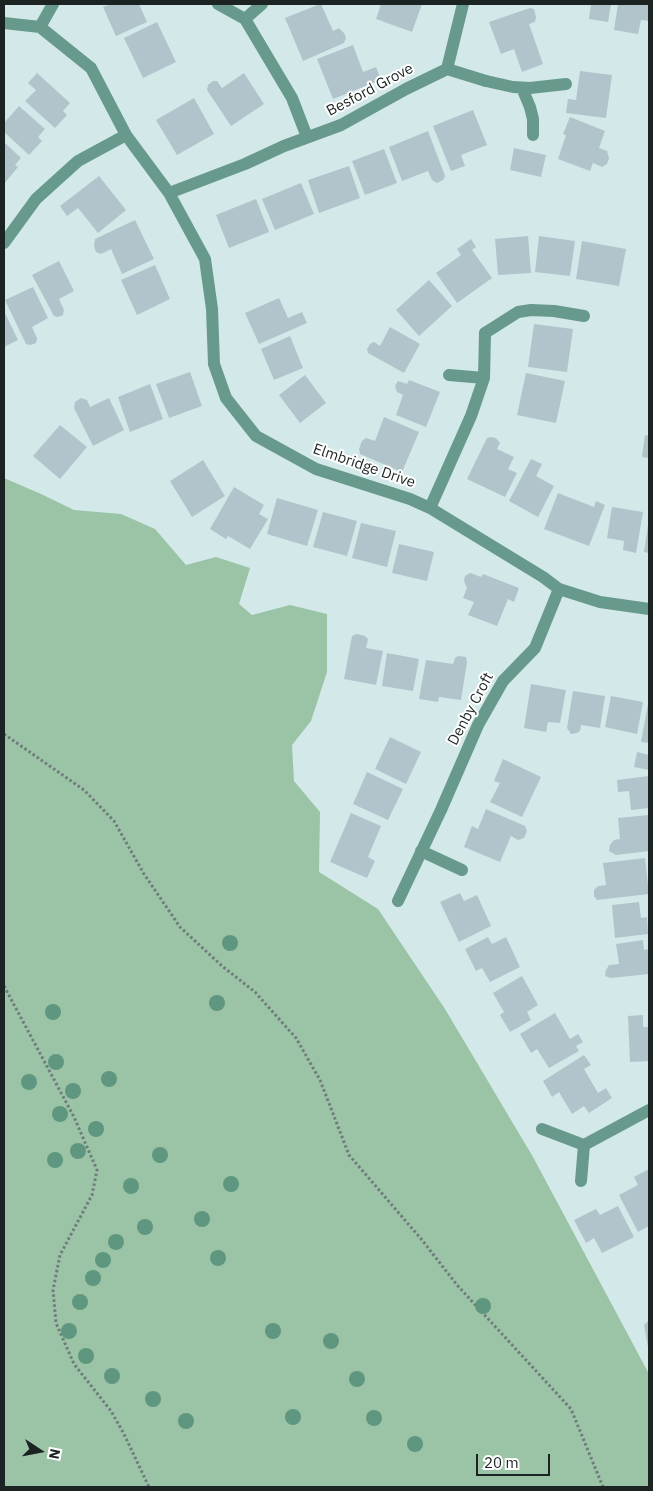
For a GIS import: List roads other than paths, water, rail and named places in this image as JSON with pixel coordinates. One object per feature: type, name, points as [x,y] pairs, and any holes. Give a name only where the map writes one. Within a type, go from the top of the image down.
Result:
[{"type":"street","points":[[4,23],[40,27],[53,4]]},
{"type":"street","points":[[218,4],[245,19],[292,98],[307,137]]},
{"type":"street","points":[[245,19],[262,4]]},
{"type":"street","points":[[463,4],[447,68],[486,81],[522,88],[566,84]]},
{"type":"street","name":"Elmbridge Drive","points":[[40,27],[91,68],[126,135],[169,193],[205,259],[212,309],[214,364],[226,398],[256,436],[316,469],[410,499],[430,508],[543,577],[559,589],[600,602],[649,609]]},
{"type":"street","name":"Besford Grove","points":[[169,193],[341,125],[447,68]]},
{"type":"street","points":[[522,88],[533,119],[533,135]]},
{"type":"street","points":[[4,243],[36,199],[78,161],[126,135]]},
{"type":"street","points":[[430,508],[471,416],[484,378],[485,333],[518,312],[531,310],[554,311],[584,316]]},
{"type":"street","points":[[449,375],[484,378]]},
{"type":"street","name":"Denby Croft","points":[[398,901],[478,725],[503,681],[535,648],[559,589]]},
{"type":"street","points":[[421,851],[462,870]]},
{"type":"street","points":[[542,1129],[584,1145],[649,1110]]},
{"type":"street","points":[[581,1182],[584,1145]]}]
